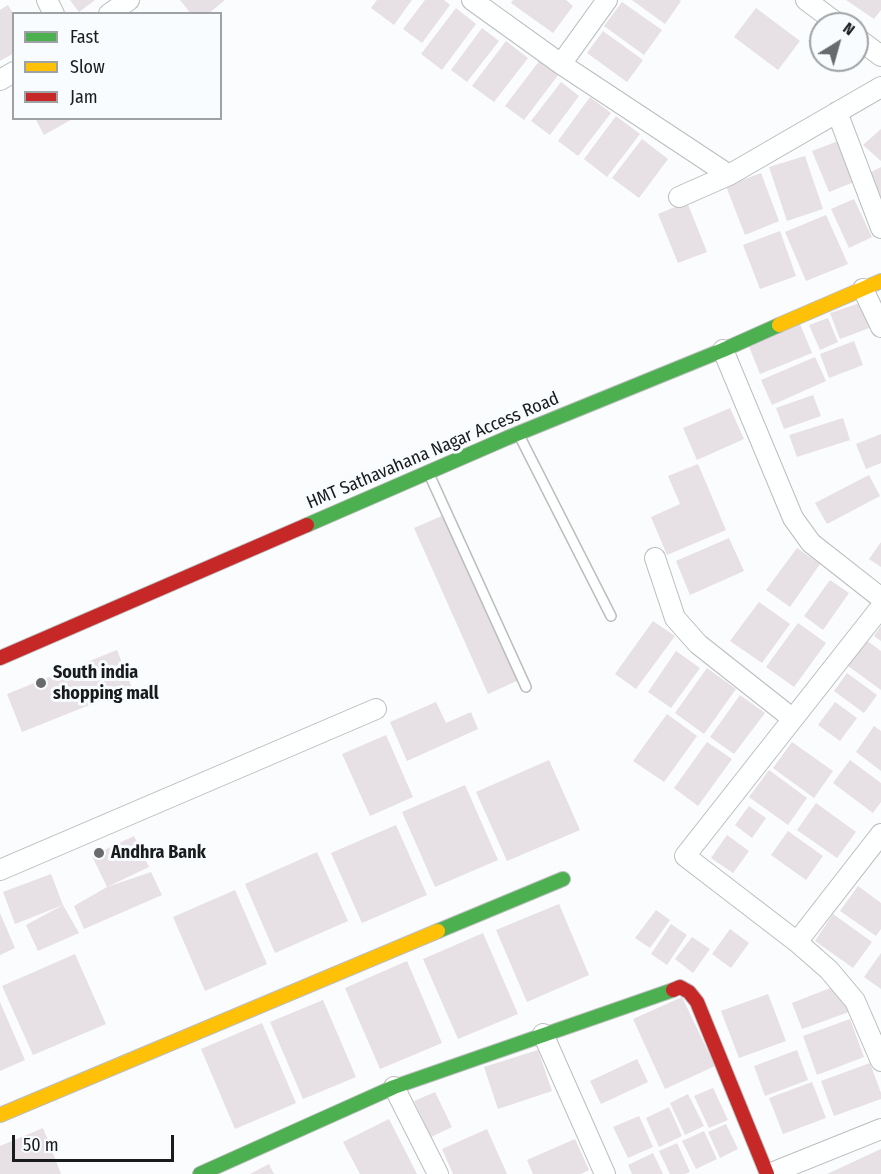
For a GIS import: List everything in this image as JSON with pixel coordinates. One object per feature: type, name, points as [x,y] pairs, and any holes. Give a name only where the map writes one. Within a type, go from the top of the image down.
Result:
[{"type":"street","points":[[112,12],[129,0]]},
{"type":"street","points":[[472,0],[561,64],[729,175]]},
{"type":"street","points":[[561,64],[607,0]]},
{"type":"street","points":[[806,0],[822,12]]},
{"type":"street","points":[[679,197],[729,175],[881,87]]},
{"type":"street","points":[[837,112],[881,228]]},
{"type":"street","points":[[872,285],[881,327]]},
{"type":"street","name":"HMT Sathavahana Nagar Access Road","points":[[0,658],[518,433],[723,350],[872,285]]},
{"type":"street","points":[[723,350],[793,518],[811,543],[881,597]]},
{"type":"street","points":[[655,558],[675,618],[698,644],[793,719]]},
{"type":"street","points":[[881,608],[685,856],[797,942],[829,970],[855,1001],[881,1060]]},
{"type":"street","points":[[0,870],[376,709]]},
{"type":"street","points":[[797,942],[878,843]]},
{"type":"street","points":[[0,1115],[564,879]]},
{"type":"street","points":[[200,1174],[394,1088],[680,987],[689,992],[697,1002],[768,1174],[881,1129]]},
{"type":"street","points":[[543,1034],[605,1174]]},
{"type":"street","points":[[394,1088],[438,1174]]},
{"type":"lane","points":[[518,433],[611,616]]},
{"type":"lane","points":[[428,472],[526,687]]},
{"type":"building","points":[[70,0],[95,0],[79,12]]},
{"type":"building","points":[[180,0],[225,0],[210,12],[189,12]]},
{"type":"building","points":[[377,0],[412,0],[394,25],[371,8]]},
{"type":"building","points":[[425,0],[444,0],[450,5],[422,43],[403,29]]},
{"type":"building","points":[[513,0],[566,0],[573,6],[553,33],[511,3]]},
{"type":"building","points":[[632,0],[679,0],[681,1],[665,24]]},
{"type":"building","points":[[846,0],[881,0],[881,10],[874,19],[869,16],[869,12],[864,12]]},
{"type":"building","points":[[622,2],[662,30],[644,55],[604,26]]},
{"type":"building","points":[[8,5],[12,12],[12,54],[0,61],[0,10]]},
{"type":"building","points":[[456,8],[476,24],[442,70],[421,54]]},
{"type":"building","points":[[756,8],[800,41],[778,70],[734,37]]},
{"type":"building","points":[[482,28],[499,41],[467,82],[451,70]]},
{"type":"building","points":[[603,31],[643,60],[627,82],[587,53]]},
{"type":"building","points":[[506,41],[528,58],[494,102],[472,86]]},
{"type":"building","points":[[540,60],[559,74],[524,120],[505,106]]},
{"type":"building","points":[[561,82],[579,96],[550,135],[531,121]]},
{"type":"building","points":[[590,97],[611,113],[578,156],[558,141]]},
{"type":"building","points":[[616,116],[640,134],[607,177],[584,159]]},
{"type":"building","points":[[36,120],[70,120],[44,135]]},
{"type":"building","points":[[881,129],[881,161],[863,145]]},
{"type":"building","points":[[642,139],[668,159],[639,198],[612,178]]},
{"type":"building","points":[[838,141],[854,182],[829,192],[812,151]]},
{"type":"building","points":[[805,156],[823,209],[787,221],[769,167]]},
{"type":"building","points":[[881,167],[881,202],[869,173]]},
{"type":"building","points":[[761,173],[779,221],[745,235],[726,186]]},
{"type":"building","points":[[854,199],[872,237],[849,248],[831,209]]},
{"type":"building","points":[[687,202],[707,252],[678,263],[658,214]]},
{"type":"building","points":[[826,215],[848,264],[806,281],[785,232]]},
{"type":"building","points":[[780,231],[796,276],[760,289],[743,245]]},
{"type":"building","points":[[863,302],[872,327],[840,339],[830,313]]},
{"type":"building","points":[[828,318],[838,342],[820,350],[809,325]]},
{"type":"building","points":[[800,324],[812,353],[760,374],[748,344]]},
{"type":"building","points":[[854,341],[863,365],[829,378],[820,354]]},
{"type":"building","points":[[815,357],[826,381],[772,405],[761,380]]},
{"type":"building","points":[[813,395],[821,416],[784,429],[776,408]]},
{"type":"building","points":[[730,408],[744,439],[697,460],[683,428]]},
{"type":"building","points":[[843,418],[850,440],[797,457],[789,435]]},
{"type":"building","points":[[881,434],[881,463],[866,469],[856,444]]},
{"type":"building","points":[[698,464],[726,530],[667,555],[651,517],[680,504],[668,476]]},
{"type":"building","points":[[869,475],[880,496],[827,524],[815,503]]},
{"type":"building","points":[[444,515],[519,680],[488,694],[414,528]]},
{"type":"building","points":[[729,538],[744,571],[690,595],[676,561]]},
{"type":"building","points":[[881,542],[881,567],[869,559]]},
{"type":"building","points":[[797,548],[820,564],[790,607],[766,590]]},
{"type":"building","points":[[830,580],[849,593],[823,630],[804,616]]},
{"type":"building","points":[[759,602],[790,624],[762,663],[730,641]]},
{"type":"building","points":[[653,621],[675,636],[636,689],[615,674]]},
{"type":"building","points":[[798,623],[826,643],[794,687],[766,667]]},
{"type":"building","points":[[881,626],[881,641],[874,636]]},
{"type":"building","points":[[866,640],[881,651],[881,690],[848,666]]},
{"type":"building","points":[[117,650],[132,688],[22,732],[7,694]]},
{"type":"building","points":[[676,651],[700,668],[671,708],[648,692]]},
{"type":"building","points":[[707,668],[736,689],[704,734],[675,713]]},
{"type":"building","points":[[847,673],[877,695],[864,713],[834,691]]},
{"type":"building","points":[[740,695],[765,713],[734,754],[710,737]]},
{"type":"building","points":[[436,702],[446,723],[471,712],[478,729],[407,761],[390,722]]},
{"type":"building","points":[[835,702],[857,718],[840,741],[818,725]]},
{"type":"building","points":[[667,714],[697,736],[664,782],[633,761]]},
{"type":"building","points":[[874,726],[881,731],[881,771],[856,752]]},
{"type":"building","points":[[386,735],[413,797],[370,816],[342,754]]},
{"type":"building","points":[[707,742],[732,759],[698,806],[674,788]]},
{"type":"building","points":[[792,742],[833,771],[814,798],[773,768]]},
{"type":"building","points":[[549,760],[580,830],[507,861],[476,792]]},
{"type":"building","points":[[850,760],[881,783],[881,802],[873,813],[833,783]]},
{"type":"building","points":[[769,770],[807,798],[788,825],[749,797]]},
{"type":"building","points":[[465,785],[498,860],[435,887],[402,812]]},
{"type":"building","points":[[816,803],[856,832],[837,858],[797,830]]},
{"type":"building","points":[[749,806],[766,818],[752,838],[735,825]]},
{"type":"building","points":[[396,825],[427,895],[362,923],[331,853]]},
{"type":"building","points":[[788,831],[823,856],[806,880],[771,855]]},
{"type":"building","points":[[727,835],[749,851],[733,873],[711,858]]},
{"type":"building","points":[[134,836],[149,867],[107,887],[92,856]]},
{"type":"building","points":[[317,852],[348,921],[275,953],[245,884]]},
{"type":"building","points":[[151,872],[162,895],[84,929],[74,906],[107,887]]},
{"type":"building","points":[[51,874],[63,905],[15,924],[3,892]]},
{"type":"building","points":[[858,886],[881,903],[881,929],[876,936],[840,911]]},
{"type":"building","points":[[235,890],[267,964],[205,991],[173,917]]},
{"type":"building","points":[[559,904],[589,975],[527,1002],[496,930]]},
{"type":"building","points":[[63,905],[79,933],[38,951],[26,925]]},
{"type":"building","points":[[656,910],[670,920],[650,948],[635,938]]},
{"type":"building","points":[[0,913],[15,948],[0,955]]},
{"type":"building","points":[[833,914],[872,942],[853,968],[815,941]]},
{"type":"building","points":[[671,924],[687,935],[667,965],[651,954]]},
{"type":"building","points":[[730,929],[749,943],[731,968],[712,954]]},
{"type":"building","points":[[483,933],[518,1014],[458,1039],[423,959]]},
{"type":"building","points":[[692,937],[710,949],[693,973],[675,959]]},
{"type":"building","points":[[881,953],[881,989],[864,977]]},
{"type":"building","points":[[75,954],[106,1024],[33,1055],[2,986]]},
{"type":"building","points":[[407,961],[442,1043],[380,1069],[345,988]]},
{"type":"building","points":[[838,985],[849,1012],[802,1029],[792,1003]]},
{"type":"building","points":[[768,994],[786,1041],[739,1058],[721,1011]]},
{"type":"building","points":[[682,997],[715,1066],[665,1089],[633,1019]]},
{"type":"building","points":[[323,1000],[356,1077],[303,1099],[270,1022]]},
{"type":"building","points":[[0,1002],[25,1060],[0,1071]]},
{"type":"building","points":[[850,1019],[864,1057],[817,1075],[803,1036]]},
{"type":"building","points":[[262,1023],[296,1103],[235,1129],[201,1049]]},
{"type":"building","points":[[538,1050],[552,1091],[498,1109],[484,1067]]},
{"type":"building","points":[[797,1050],[808,1080],[765,1096],[754,1066]]},
{"type":"building","points":[[637,1059],[648,1082],[601,1104],[590,1081]]},
{"type":"building","points":[[870,1063],[881,1099],[834,1116],[821,1081]]},
{"type":"building","points":[[812,1082],[826,1118],[783,1134],[769,1098]]},
{"type":"building","points":[[713,1088],[728,1120],[709,1128],[694,1096]]},
{"type":"building","points":[[435,1092],[452,1127],[431,1137],[414,1101]]},
{"type":"building","points":[[688,1094],[704,1126],[685,1135],[670,1103]]},
{"type":"building","points":[[669,1107],[682,1136],[659,1147],[646,1118]]},
{"type":"building","points":[[639,1116],[653,1147],[628,1158],[613,1127]]},
{"type":"building","points":[[389,1119],[417,1174],[360,1174],[343,1142]]},
{"type":"building","points":[[726,1124],[738,1149],[720,1158],[708,1132]]},
{"type":"building","points":[[43,1128],[61,1174],[0,1174],[0,1146]]},
{"type":"building","points":[[487,1129],[507,1174],[453,1174],[442,1149]]},
{"type":"building","points":[[704,1131],[717,1159],[696,1169],[682,1141]]},
{"type":"building","points":[[575,1139],[589,1170],[581,1174],[533,1174],[527,1160]]},
{"type":"building","points":[[677,1143],[690,1172],[685,1174],[670,1174],[659,1151]]},
{"type":"building","points":[[881,1149],[881,1174],[827,1174]]},
{"type":"building","points":[[653,1153],[663,1174],[632,1174],[628,1165]]},
{"type":"building","points":[[269,1164],[274,1174],[250,1174]]},
{"type":"traffic: fast","points":[[307,525],[507,438],[779,325]]},
{"type":"traffic: fast","points":[[438,931],[563,879]]},
{"type":"traffic: fast","points":[[200,1174],[394,1087],[673,990]]},
{"type":"traffic: slow","points":[[779,325],[881,281]]},
{"type":"traffic: slow","points":[[0,1115],[438,931]]},
{"type":"traffic: jam","points":[[0,658],[307,525]]},
{"type":"traffic: jam","points":[[673,990],[680,987],[689,992],[697,1002],[767,1174]]},
{"type":"place","name":"South india shopping mall","points":[[41,683]]},
{"type":"place","name":"Andhra Bank","points":[[99,853]]}]
